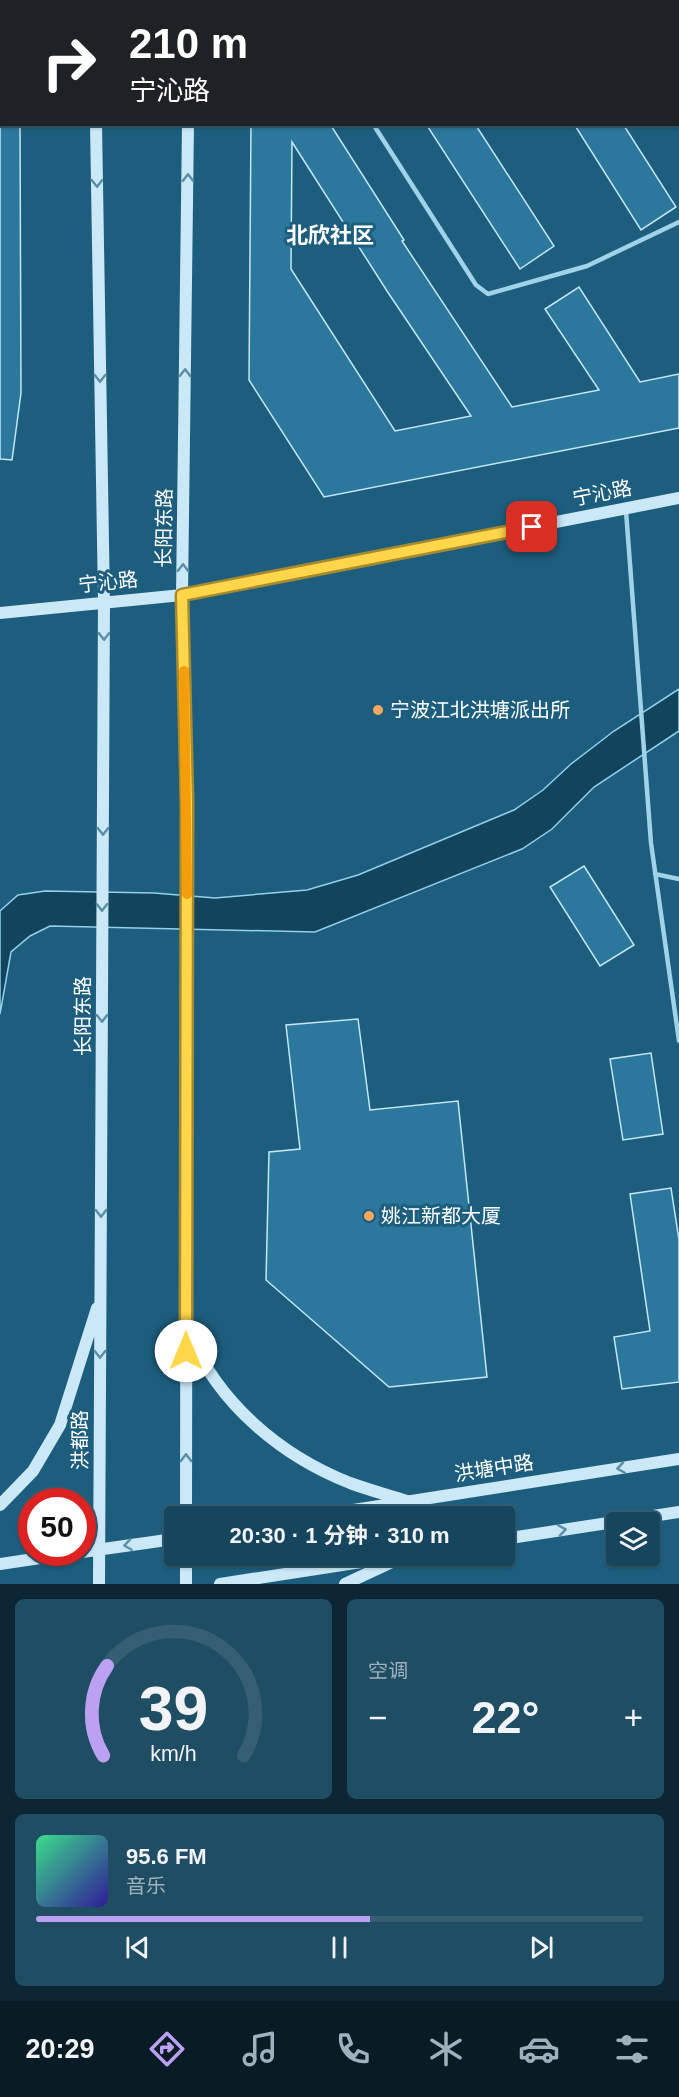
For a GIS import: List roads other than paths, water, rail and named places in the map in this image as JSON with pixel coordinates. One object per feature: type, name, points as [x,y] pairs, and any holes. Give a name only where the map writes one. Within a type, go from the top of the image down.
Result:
[{"type":"main road","name":"长阳东路","points":[[96,126],[104,601],[101,1296]]},
{"type":"main road","name":"长阳东路","points":[[186,1327],[187,857],[182,595],[188,126]]},
{"type":"main road","name":"宁沁路","points":[[0,613],[182,595],[679,498]]},
{"type":"main road","points":[[0,1505],[33,1471],[60,1425],[101,1296]]},
{"type":"main road","name":"洪都路","points":[[99,1584],[101,1296]]},
{"type":"main road","points":[[186,1327],[198,1355],[225,1396],[258,1429],[291,1452],[349,1483],[410,1502]]},
{"type":"main road","points":[[186,1327],[186,1506]]},
{"type":"main road","name":"洪塘中路","points":[[383,1506],[679,1459]]},
{"type":"main road","points":[[515,1537],[679,1512]]},
{"type":"main road","points":[[96,1550],[164,1540]]},
{"type":"main road","points":[[0,1564],[18,1561]]},
{"type":"main road","points":[[186,1566],[186,1584]]},
{"type":"main road","points":[[220,1584],[336,1566]]},
{"type":"main road","points":[[345,1584],[384,1566]]},
{"type":"lane","points":[[373,126],[476,285],[488,294],[587,266],[679,222]]},
{"type":"lane","points":[[625,508],[655,874],[679,1041]]},
{"type":"lane","points":[[655,874],[679,879]]},
{"type":"water","points":[[679,689],[679,731],[594,787],[552,829],[522,849],[315,932],[50,926],[30,936],[11,952],[0,1014],[0,911],[18,895],[45,891],[154,893],[215,898],[307,890],[358,875],[514,810],[543,790],[571,764],[614,731]]},
{"type":"place","name":"宁波江北洪塘派出所","points":[[378,710]]},
{"type":"place","name":"姚江新都大厦","points":[[369,1216]]},
{"type":"district","name":"北欣社区","points":[[330,235]]}]
